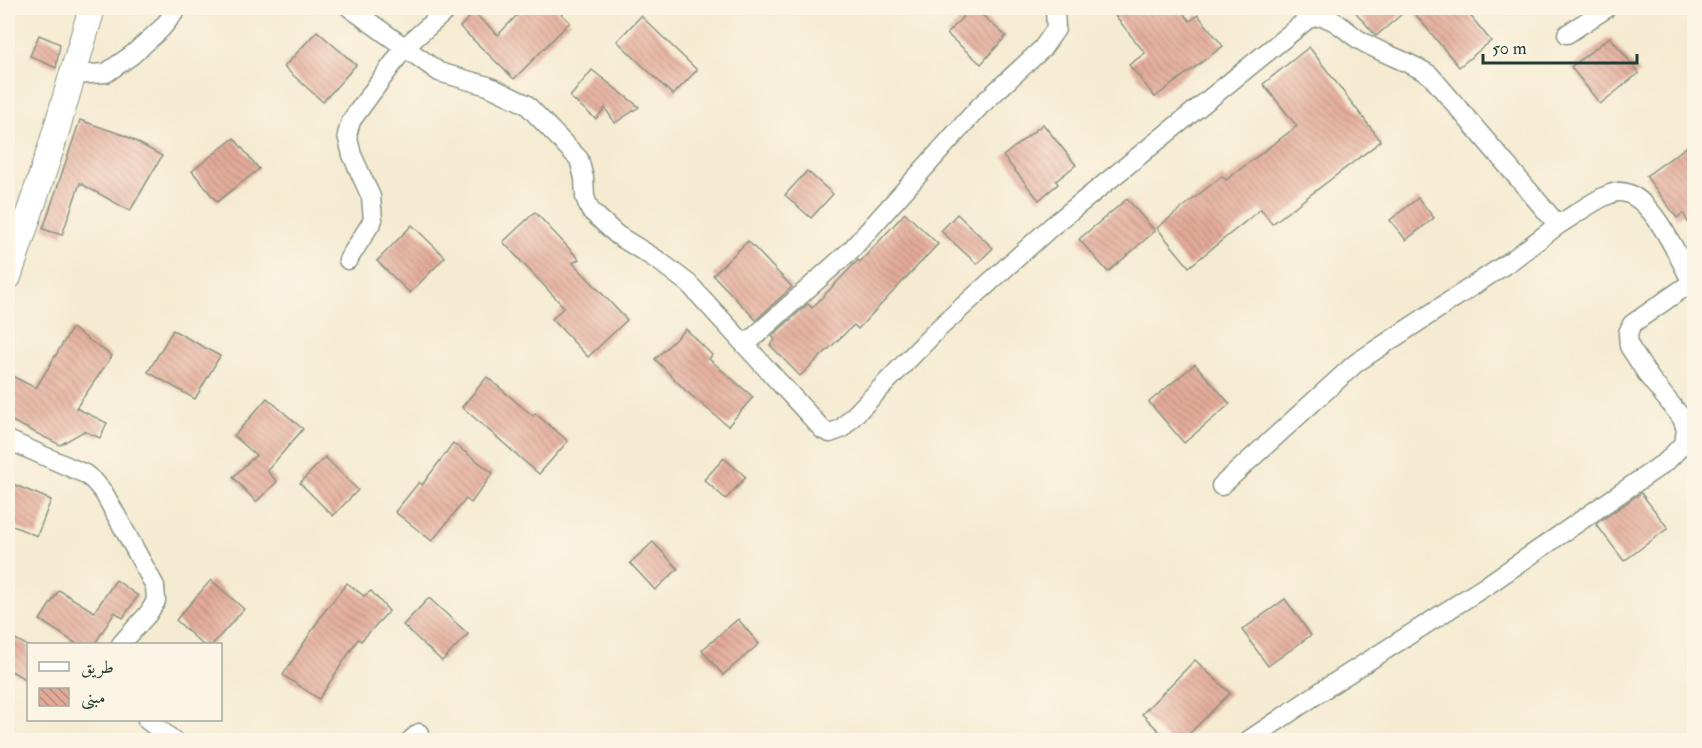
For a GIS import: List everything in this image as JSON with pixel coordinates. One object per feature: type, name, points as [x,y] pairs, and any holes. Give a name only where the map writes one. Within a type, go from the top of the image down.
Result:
[{"type":"street","points":[[8,277],[73,75],[92,8]]},
{"type":"street","points":[[73,75],[106,73],[132,55],[162,28],[178,8]]},
{"type":"street","points":[[350,8],[439,72],[488,86],[526,104],[579,159],[584,178],[585,196],[590,210],[617,235],[659,261],[689,284],[823,430],[830,433],[841,429],[939,328],[1051,227],[1308,19],[1321,16],[1331,20],[1379,51],[1415,65],[1430,75],[1558,225]]},
{"type":"street","points":[[348,260],[373,220],[371,197],[351,154],[347,135],[351,121],[405,47],[449,8]]},
{"type":"street","points":[[744,345],[851,250],[980,106],[1042,49],[1056,29],[1056,10],[1053,8]]},
{"type":"street","points":[[1567,34],[1606,8]]},
{"type":"street","points":[[1221,486],[1356,363],[1512,260],[1558,225],[1612,193],[1627,192],[1640,199],[1664,229],[1693,284],[1632,324],[1628,333],[1629,346],[1649,377],[1682,418],[1686,430],[1684,443],[1667,461],[1486,586],[1329,686],[1249,741]]},
{"type":"street","points":[[8,440],[85,474],[104,493],[155,586],[156,601],[123,643]]},
{"type":"street","points":[[148,721],[174,741]]},
{"type":"building","points":[[524,8],[555,8],[570,22],[514,79],[460,27],[474,13],[498,35]]},
{"type":"building","points":[[971,8],[974,8],[1006,36],[981,64],[947,34]]},
{"type":"building","points":[[1109,8],[1179,8],[1190,21],[1198,15],[1223,46],[1155,97],[1129,65],[1145,53]]},
{"type":"building","points":[[1352,8],[1409,8],[1376,36]]},
{"type":"building","points":[[1410,8],[1464,8],[1491,41],[1459,67]]},
{"type":"building","points":[[641,16],[697,70],[673,95],[617,41]]},
{"type":"building","points":[[317,31],[356,65],[323,102],[284,67]]},
{"type":"building","points":[[39,35],[60,44],[56,68],[30,56]]},
{"type":"building","points":[[1610,37],[1639,73],[1600,104],[1571,67]]},
{"type":"building","points":[[1309,47],[1381,141],[1272,224],[1261,209],[1189,267],[1157,228],[1222,176],[1226,180],[1297,126],[1263,84]]},
{"type":"building","points":[[592,70],[639,107],[615,123],[605,108],[596,119],[570,97]]},
{"type":"building","points":[[80,120],[126,136],[162,156],[130,211],[80,183],[62,235],[43,229]]},
{"type":"building","points":[[1043,124],[1076,165],[1056,181],[1058,184],[1039,200],[1003,156]]},
{"type":"building","points":[[234,138],[259,169],[217,202],[192,171]]},
{"type":"building","points":[[1695,141],[1695,235],[1683,213],[1677,218],[1646,176]]},
{"type":"building","points":[[807,171],[833,194],[811,218],[785,195]]},
{"type":"building","points":[[1418,198],[1434,218],[1406,240],[1390,220]]},
{"type":"building","points":[[1127,199],[1155,231],[1108,272],[1079,239]]},
{"type":"building","points":[[535,212],[579,259],[573,263],[627,320],[588,357],[552,319],[564,307],[503,242]]},
{"type":"building","points":[[905,213],[938,244],[858,329],[854,325],[800,376],[770,345],[775,340],[772,336],[808,304],[812,308],[858,260],[860,262]]},
{"type":"building","points":[[957,214],[993,248],[977,264],[941,231]]},
{"type":"building","points":[[412,225],[445,257],[410,293],[377,261]]},
{"type":"building","points":[[748,241],[792,287],[756,320],[713,275]]},
{"type":"building","points":[[72,328],[112,356],[76,408],[107,423],[100,438],[84,431],[60,445],[8,419],[8,385],[12,376],[36,388]]},
{"type":"building","points":[[686,329],[712,355],[709,359],[753,397],[728,426],[686,391],[655,359]]},
{"type":"building","points":[[173,330],[220,356],[195,399],[148,372]]},
{"type":"building","points":[[1195,364],[1230,404],[1184,443],[1149,402]]},
{"type":"building","points":[[487,377],[533,416],[535,413],[568,441],[539,474],[462,407]]},
{"type":"building","points":[[267,398],[303,429],[267,471],[277,482],[256,502],[233,477],[256,455],[234,436]]},
{"type":"building","points":[[453,443],[493,473],[471,503],[466,499],[432,541],[395,512],[419,482],[422,485]]},
{"type":"building","points":[[325,457],[358,490],[333,516],[300,483]]},
{"type":"building","points":[[724,458],[746,477],[726,499],[704,480]]},
{"type":"building","points":[[8,482],[51,500],[37,536],[8,524]]},
{"type":"building","points":[[1641,493],[1668,528],[1624,561],[1596,524]]},
{"type":"building","points":[[653,542],[678,569],[655,590],[630,563]]},
{"type":"building","points":[[116,580],[138,596],[123,618],[115,612],[95,643],[75,643],[40,620],[59,590],[94,612]]},
{"type":"building","points":[[211,580],[244,609],[214,643],[201,643],[176,620]]},
{"type":"building","points":[[347,583],[364,596],[371,591],[389,611],[361,641],[358,639],[319,699],[283,675],[324,612]]},
{"type":"building","points":[[429,598],[468,634],[442,661],[403,625]]},
{"type":"building","points":[[1285,599],[1311,635],[1268,666],[1242,630]]},
{"type":"building","points":[[738,619],[759,644],[723,675],[702,650]]},
{"type":"building","points":[[8,635],[27,645],[27,680],[8,669]]},
{"type":"building","points":[[1195,660],[1230,693],[1182,741],[1169,741],[1142,714]]}]
